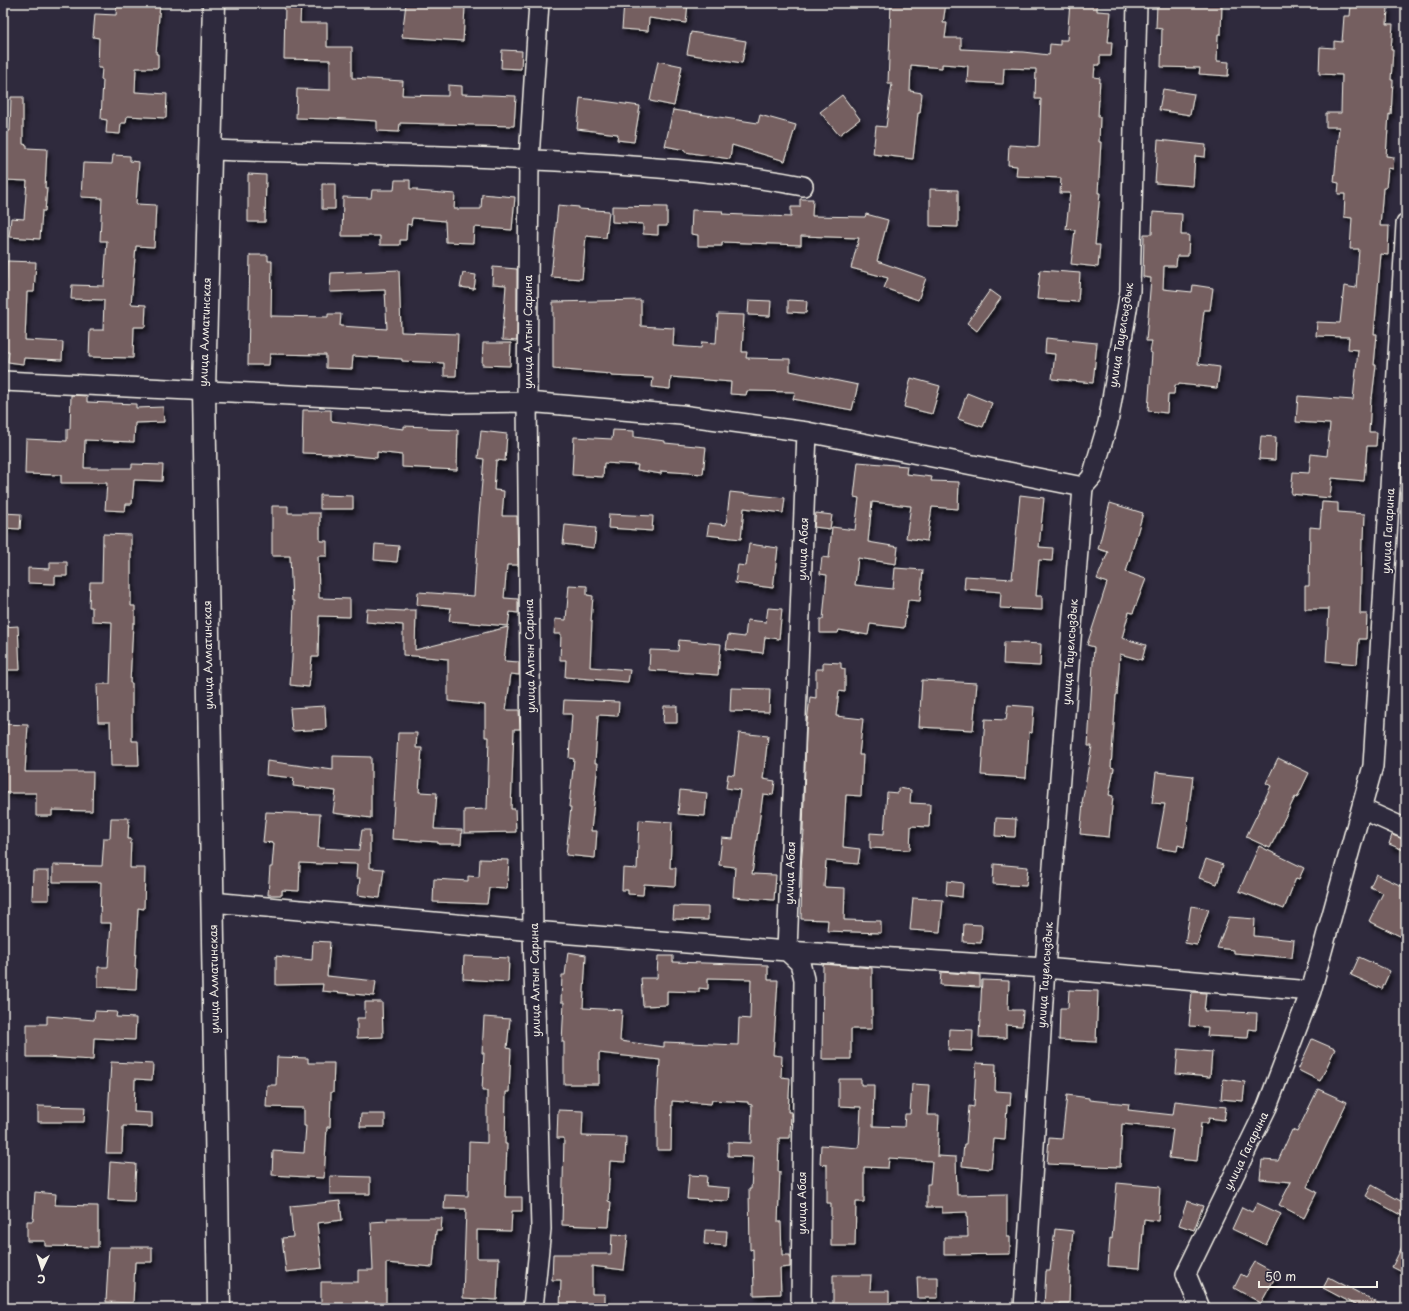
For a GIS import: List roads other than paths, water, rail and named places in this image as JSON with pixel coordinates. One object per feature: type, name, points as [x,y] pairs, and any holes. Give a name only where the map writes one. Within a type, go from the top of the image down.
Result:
[{"type":"street","name":"улица Алматинская","points":[[214,3],[204,390],[219,1308]]},
{"type":"street","name":"улица Алтын Сарина","points":[[533,1308],[541,1229],[533,931],[527,402],[529,159],[540,3]]},
{"type":"street","name":"улица Тауелсыздык","points":[[1024,1308],[1046,968],[1083,487],[1092,477],[1108,423],[1130,291],[1137,3]]},
{"type":"street","points":[[210,150],[529,159],[689,170],[772,180],[803,186]]},
{"type":"street","name":"улица Гагарина","points":[[1200,1308],[1186,1274],[1267,1107],[1311,991],[1374,766],[1406,224]]},
{"type":"street","points":[[3,381],[454,403],[527,402],[681,415],[807,432],[1083,487]]},
{"type":"street","name":"улица Абая","points":[[801,1308],[804,979],[800,963],[787,952],[807,432]]},
{"type":"street","points":[[1362,809],[1406,829]]},
{"type":"street","points":[[212,902],[787,952],[1046,968],[1311,991]]}]
